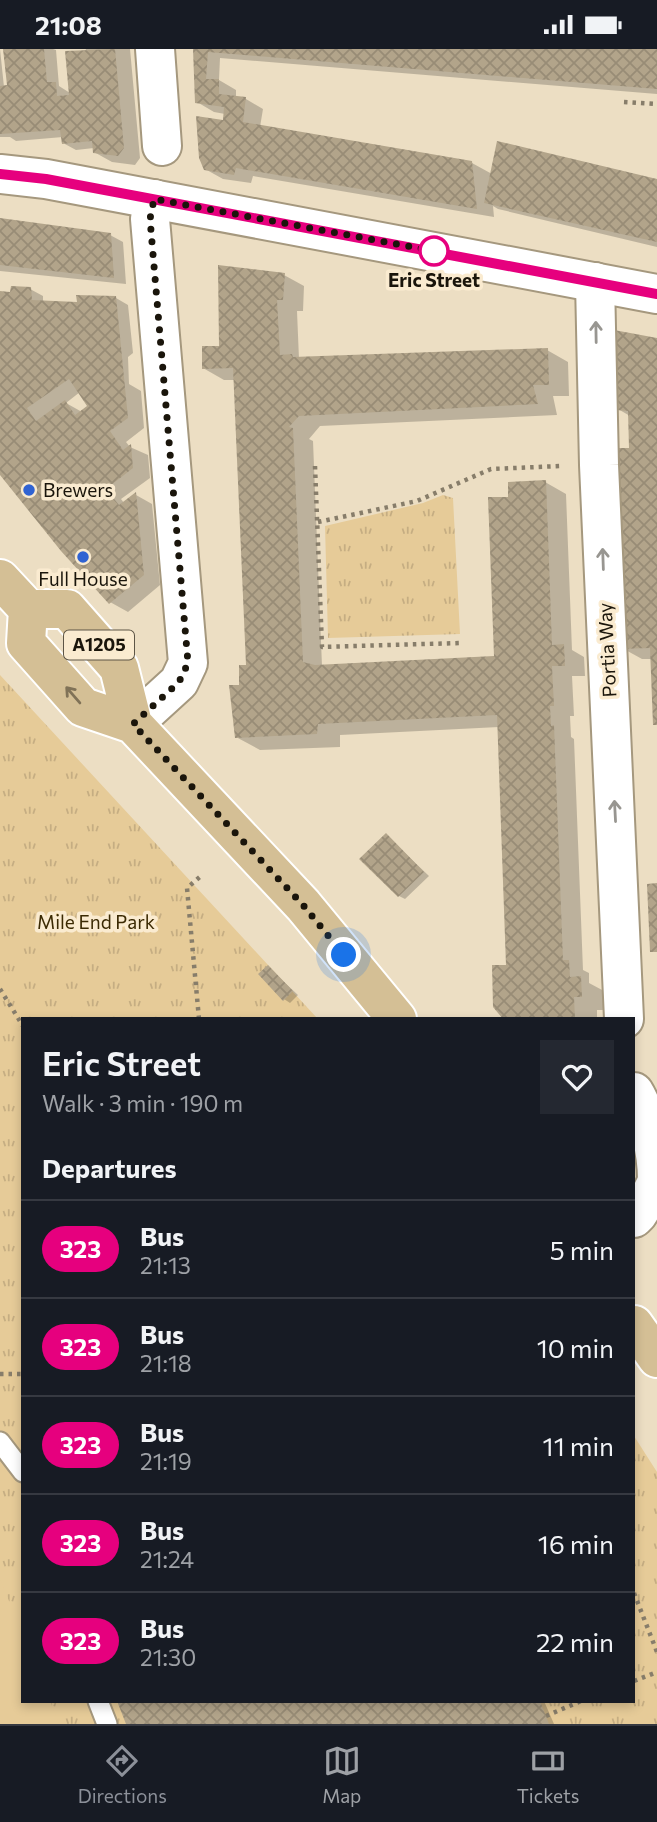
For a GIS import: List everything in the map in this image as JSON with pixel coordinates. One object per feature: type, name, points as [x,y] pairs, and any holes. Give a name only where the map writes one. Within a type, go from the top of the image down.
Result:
[{"type":"main road","points":[[0,579],[28,609]]},
{"type":"main road","name":"A1205","points":[[133,724],[119,668],[67,609],[28,609],[26,643],[83,707],[133,724],[303,905],[395,1017]]},
{"type":"main road","points":[[635,1326],[657,1358]]},
{"type":"street","points":[[155,49],[162,146]]},
{"type":"street","points":[[0,174],[46,179],[657,294]]},
{"type":"street","points":[[133,724],[179,682],[188,663],[150,219],[154,199]]},
{"type":"street","name":"Portia Way","points":[[595,282],[599,465],[624,1017]]},
{"type":"street","points":[[635,1093],[651,1124],[657,1149],[657,1180],[635,1216]]},
{"type":"lane","points":[[0,1442],[21,1469]]},
{"type":"lane","points":[[99,1703],[107,1724]]},
{"type":"path","points":[[624,102],[657,104]]},
{"type":"path","points":[[318,522],[416,501],[491,469],[599,465]]},
{"type":"path","points":[[315,466],[323,647],[460,643]]},
{"type":"path","points":[[199,1017],[187,888],[201,876]]},
{"type":"path","points":[[0,989],[21,1023]]},
{"type":"path","points":[[0,1374],[21,1374]]},
{"type":"path","points":[[635,1596],[657,1652]]},
{"type":"path","points":[[635,1681],[657,1672]]},
{"type":"path","points":[[546,1716],[576,1703]]},
{"type":"green space","points":[[443,495],[453,498],[460,634],[328,638],[325,526],[423,503]]},
{"type":"green space","name":"Mile End Park","points":[[0,675],[316,1017],[21,1017],[21,1703],[635,1703],[635,1438],[657,1472],[657,1724],[0,1724]]},
{"type":"green space","points":[[0,1579],[21,1630],[21,1703],[51,1703],[59,1724],[0,1724]]},
{"type":"building","points":[[3,49],[44,49],[47,82],[56,82],[57,96],[69,95],[65,51],[115,49],[124,148],[118,156],[93,153],[92,141],[62,144],[60,130],[0,134],[0,86],[7,85]]},
{"type":"building","points":[[193,49],[657,49],[657,89],[208,52],[206,79],[219,79],[219,94],[246,97],[243,122],[472,161],[477,209],[236,168],[234,175],[204,170],[199,158],[196,116],[223,120],[224,107],[195,103]]},
{"type":"building","points":[[497,141],[657,179],[657,242],[484,203]]},
{"type":"building","points":[[0,218],[111,233],[114,278],[0,265]]},
{"type":"building","points":[[218,265],[285,273],[283,300],[277,300],[280,355],[292,354],[293,357],[548,348],[549,385],[533,385],[538,404],[299,416],[289,427],[293,428],[303,662],[315,665],[494,656],[488,497],[508,497],[508,482],[546,480],[552,645],[564,644],[565,666],[552,666],[554,706],[550,706],[551,726],[554,725],[563,960],[569,960],[570,977],[581,976],[582,997],[574,997],[575,1017],[501,1017],[493,1007],[492,965],[506,965],[497,715],[318,724],[317,734],[235,738],[229,685],[239,685],[239,665],[246,665],[233,368],[202,369],[202,346],[219,346]]},
{"type":"building","points":[[11,286],[31,287],[32,300],[77,302],[76,295],[116,296],[128,418],[110,431],[123,450],[131,444],[133,468],[106,489],[119,505],[136,492],[144,575],[109,604],[61,551],[0,475],[0,291],[10,292]],"holes":[[[69,379],[87,406],[75,415],[65,400],[36,421],[27,408]]]},
{"type":"building","points":[[614,330],[657,338],[657,725],[653,725],[650,648],[620,649],[610,448],[629,448],[628,411],[616,410]]},
{"type":"building","points":[[386,833],[424,872],[398,897],[359,859]]},
{"type":"building","points":[[657,883],[657,952],[650,952],[647,884]]},
{"type":"building","points":[[268,965],[293,991],[283,1001],[258,974]]},
{"type":"building","points":[[118,1703],[541,1703],[549,1724],[126,1724]]},
{"type":"bus line","name":"323","points":[[0,174],[46,179],[657,294]]},
{"type":"place","name":"Eric Street","points":[[434,251]]},
{"type":"place","name":"Brewers","points":[[29,490]]},
{"type":"place","name":"Full House","points":[[83,557]]},
{"type":"route","points":[[344,955],[303,905],[133,724],[179,682],[188,663],[150,219],[154,199],[434,251]]}]
